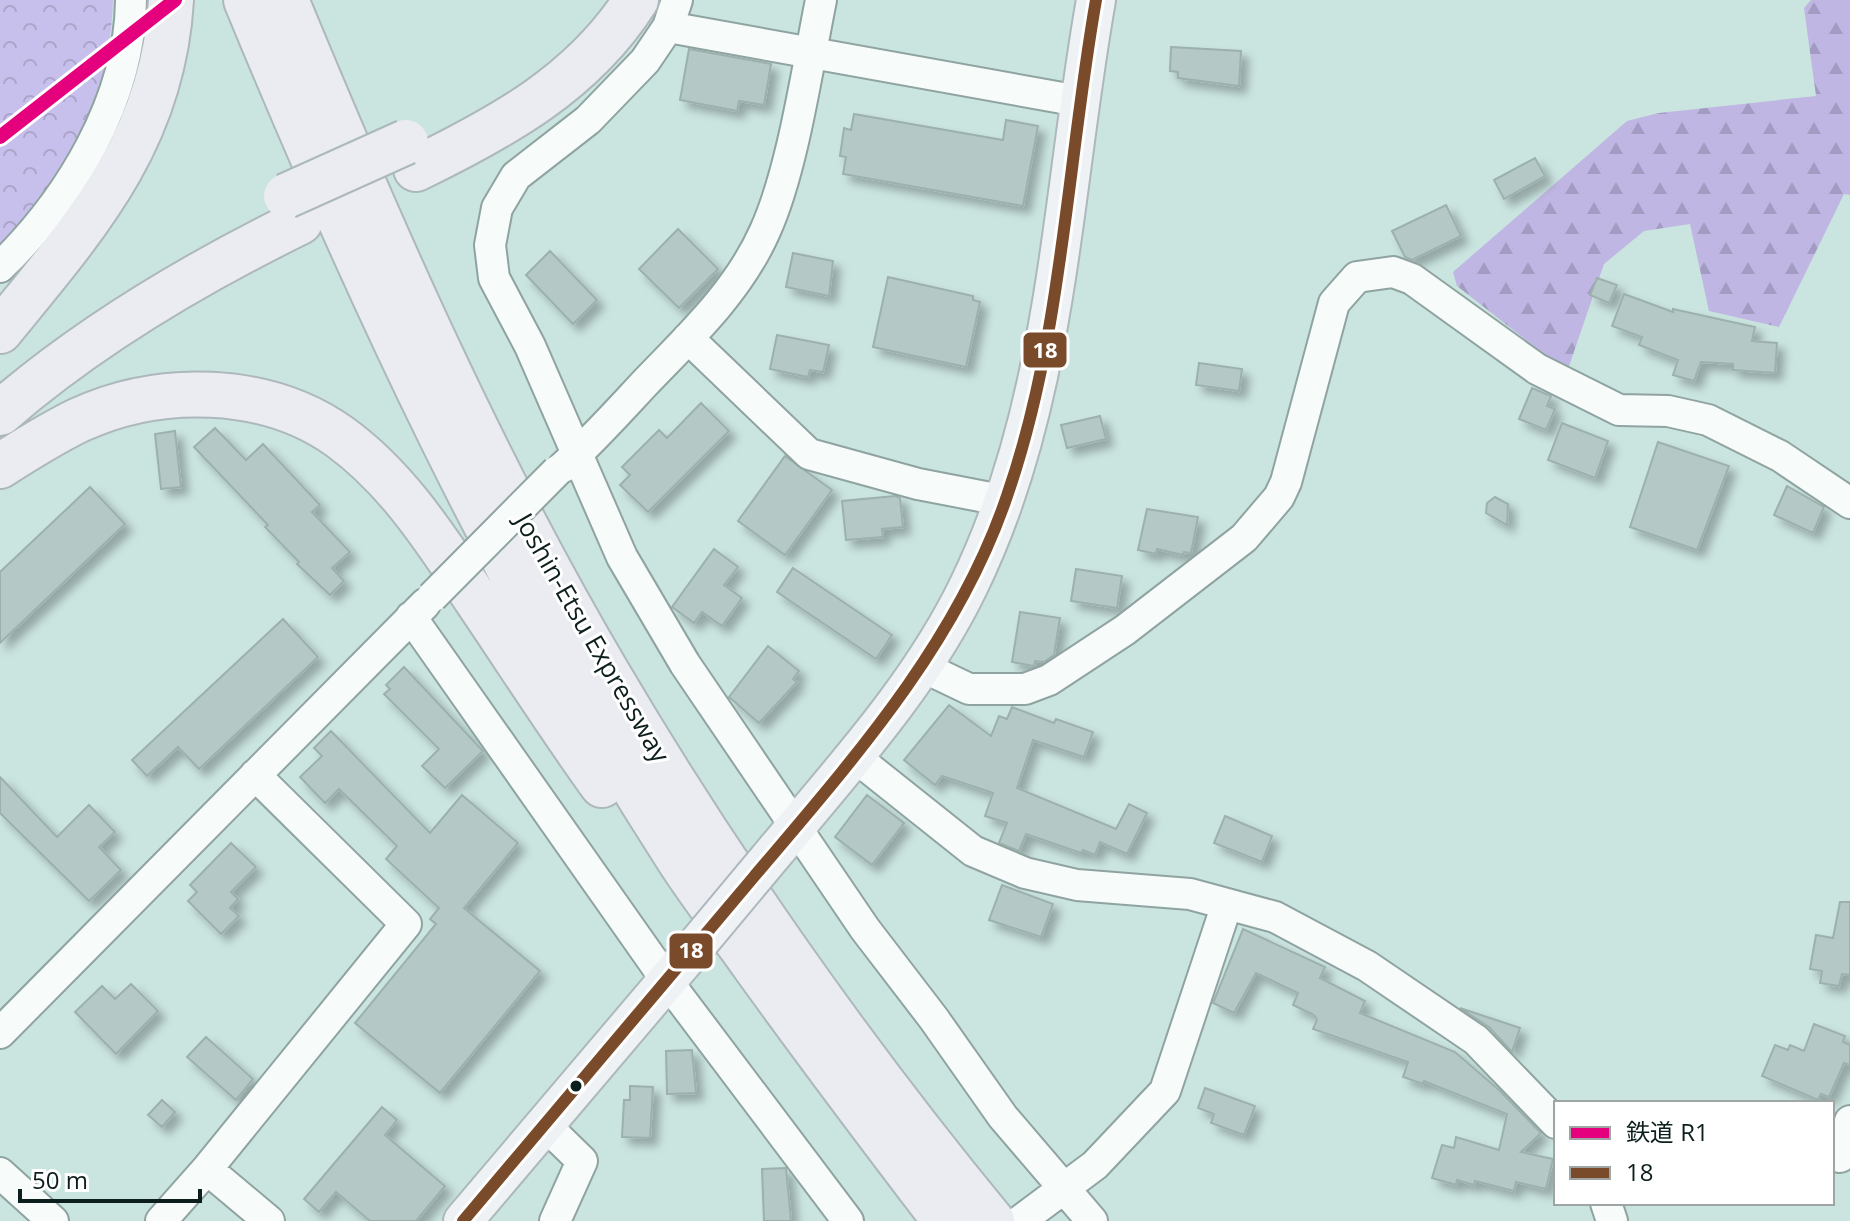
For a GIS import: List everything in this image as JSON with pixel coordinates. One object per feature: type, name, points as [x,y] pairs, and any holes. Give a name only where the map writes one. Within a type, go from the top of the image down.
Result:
[{"type":"highway","points":[[0,331],[104,200],[141,134],[164,65],[171,0]]},
{"type":"highway","name":"Joshin-Etsu Expressway","points":[[246,0],[378,305],[479,517],[574,689],[677,857],[812,1045],[945,1221]]},
{"type":"highway","name":"Joshin-Etsu Expressway","points":[[286,0],[430,333],[508,492],[607,673],[710,838],[840,1021],[992,1221]]},
{"type":"highway","points":[[303,0],[508,492]]},
{"type":"highway","points":[[411,155],[459,117],[515,83],[577,31],[601,0]]},
{"type":"highway","points":[[0,376],[143,274],[411,155],[509,120],[563,84],[598,51],[660,9]]},
{"type":"highway","points":[[0,413],[103,334],[293,209]]},
{"type":"highway","points":[[0,466],[80,420],[155,397],[234,397],[304,417],[339,436],[398,491],[651,853],[812,1045]]},
{"type":"main road","points":[[463,1221],[855,757],[921,666],[969,585],[1006,501],[1027,432],[1045,349],[1096,0]]},
{"type":"street","points":[[0,267],[61,193],[100,126],[125,53],[131,0]]},
{"type":"street","points":[[0,1033],[566,463],[732,289],[766,229],[781,181],[821,0]]},
{"type":"street","points":[[1079,101],[810,52],[660,9],[645,61],[588,120],[516,176],[497,208],[490,245],[494,278],[530,346],[566,463],[785,839],[1003,1117],[1055,1193],[1092,1221]]},
{"type":"street","points":[[921,666],[969,689],[1025,689],[1049,680],[1125,630],[1244,538],[1279,497],[1286,482],[1334,303],[1357,277],[1373,272],[1393,272],[1412,279],[1537,369],[1619,410],[1668,411],[1708,420],[1780,456],[1850,503]]},
{"type":"street","points":[[688,338],[809,454],[918,484],[1006,501]]},
{"type":"street","points":[[422,607],[848,1221]]},
{"type":"street","points":[[855,757],[973,851],[1025,873],[1077,885],[1190,894],[1275,917],[1367,966],[1476,1040],[1554,1121]]},
{"type":"street","points":[[161,1221],[406,924],[255,775]]},
{"type":"street","points":[[1020,1221],[1095,1165],[1165,1091],[1227,904]]},
{"type":"street","points":[[1841,1157],[1850,1121]]},
{"type":"street","points":[[544,1124],[582,1161],[555,1221]]},
{"type":"street","points":[[207,1169],[269,1221]]},
{"type":"street","points":[[0,1173],[53,1221]]},
{"type":"green space","points":[[0,0],[113,0],[103,72],[79,135],[44,193],[0,249]]},
{"type":"green space","points":[[1811,0],[1850,0],[1850,195],[1844,194],[1779,327],[1709,311],[1690,224],[1644,231],[1604,264],[1567,372],[1457,286],[1453,272],[1627,121],[1659,113],[1816,96],[1804,8]]},
{"type":"building","points":[[1171,47],[1241,51],[1239,86],[1178,78],[1178,72],[1170,71]]},
{"type":"building","points":[[689,49],[771,64],[764,105],[739,101],[737,111],[680,100]]},
{"type":"building","points":[[854,114],[1003,140],[1006,120],[1038,126],[1023,206],[843,174],[846,157],[840,156],[844,128],[851,130]]},
{"type":"building","points":[[1535,158],[1545,176],[1504,199],[1494,180]]},
{"type":"building","points":[[1446,205],[1461,236],[1412,260],[1405,257],[1392,231]]},
{"type":"building","points":[[678,229],[718,269],[679,308],[639,269]]},
{"type":"building","points":[[550,251],[597,300],[573,324],[526,275]]},
{"type":"building","points":[[793,253],[833,261],[829,296],[786,287]]},
{"type":"building","points":[[888,277],[973,296],[973,300],[980,302],[966,367],[873,347]]},
{"type":"building","points":[[1597,278],[1617,285],[1609,303],[1590,295]]},
{"type":"building","points":[[1624,294],[1673,312],[1673,309],[1755,327],[1752,341],[1777,343],[1775,373],[1733,370],[1733,364],[1701,362],[1694,381],[1673,375],[1678,360],[1639,345],[1642,337],[1612,326]]},
{"type":"building","points":[[777,335],[829,345],[823,372],[810,370],[808,377],[770,369]]},
{"type":"building","points":[[1199,363],[1242,369],[1239,391],[1196,385]]},
{"type":"building","points":[[1532,388],[1551,396],[1547,406],[1555,409],[1546,430],[1519,419]]},
{"type":"building","points":[[701,403],[729,431],[648,512],[620,485],[630,475],[622,467],[659,430],[667,438]]},
{"type":"building","points":[[1100,416],[1106,439],[1067,448],[1061,425]]},
{"type":"building","points":[[1562,423],[1608,441],[1595,478],[1548,460]]},
{"type":"building","points":[[215,428],[246,460],[263,444],[320,505],[312,512],[350,552],[332,568],[344,581],[330,595],[297,564],[299,562],[265,527],[268,525],[194,447]]},
{"type":"building","points":[[175,431],[181,487],[161,489],[155,434]]},
{"type":"building","points":[[1658,442],[1729,466],[1697,550],[1630,527]]},
{"type":"building","points":[[785,456],[832,490],[785,555],[738,521]]},
{"type":"building","points":[[1787,486],[1824,507],[1813,533],[1774,515]]},
{"type":"building","points":[[90,487],[125,524],[0,643],[0,572]]},
{"type":"building","points":[[1495,497],[1508,504],[1507,525],[1486,513],[1487,503]]},
{"type":"building","points":[[900,498],[903,527],[882,529],[883,537],[846,540],[842,501]]},
{"type":"building","points":[[1147,509],[1198,517],[1191,553],[1184,552],[1183,555],[1157,549],[1156,554],[1138,550]]},
{"type":"building","points":[[714,549],[738,567],[724,585],[742,598],[722,626],[702,612],[694,623],[672,607]]},
{"type":"building","points":[[793,568],[892,635],[876,659],[777,592]]},
{"type":"building","points":[[1076,569],[1122,576],[1117,608],[1071,601]]},
{"type":"building","points":[[1020,612],[1060,618],[1054,655],[1044,662],[1035,661],[1034,666],[1012,662]]},
{"type":"building","points":[[283,619],[318,657],[199,769],[178,747],[147,776],[132,760]]},
{"type":"building","points":[[768,646],[799,671],[793,679],[797,682],[759,723],[729,697]]},
{"type":"building","points":[[404,667],[483,751],[445,788],[422,766],[439,749],[384,694],[390,689],[386,685]]},
{"type":"building","points":[[949,705],[991,736],[999,716],[1007,719],[1012,707],[1054,723],[1056,719],[1093,732],[1084,757],[1033,740],[1017,788],[1116,829],[1129,804],[1147,813],[1127,854],[1100,842],[1095,855],[1083,850],[1081,853],[1026,834],[1019,851],[999,843],[1007,823],[985,816],[993,793],[942,776],[935,785],[904,760]]},
{"type":"building","points":[[331,731],[430,833],[462,795],[518,843],[464,908],[540,971],[440,1093],[355,1023],[436,924],[430,919],[439,908],[386,859],[397,846],[339,789],[325,803],[300,777],[322,756],[314,748]]},
{"type":"building","points":[[0,777],[57,837],[89,805],[115,832],[99,847],[121,870],[89,901],[0,813]]},
{"type":"building","points":[[867,795],[904,823],[872,865],[835,837]]},
{"type":"building","points":[[1225,816],[1272,836],[1262,862],[1214,843]]},
{"type":"building","points":[[231,843],[256,867],[231,892],[238,899],[230,908],[239,916],[221,934],[188,901],[197,892],[190,885]]},
{"type":"building","points":[[1002,885],[1053,904],[1041,937],[989,920]]},
{"type":"building","points":[[1840,902],[1850,902],[1850,975],[1842,974],[1839,986],[1820,983],[1822,971],[1810,969],[1816,935],[1833,938]]},
{"type":"building","points":[[1243,929],[1325,967],[1320,978],[1365,1001],[1360,1013],[1455,1052],[1499,1090],[1541,1133],[1521,1152],[1553,1159],[1546,1189],[1516,1182],[1514,1191],[1475,1181],[1474,1185],[1457,1180],[1456,1185],[1432,1178],[1442,1145],[1454,1148],[1456,1137],[1499,1150],[1507,1114],[1424,1081],[1423,1084],[1403,1077],[1408,1062],[1313,1029],[1317,1020],[1314,1015],[1293,1005],[1298,993],[1256,973],[1234,1013],[1213,1003]]},
{"type":"building","points":[[131,984],[158,1011],[116,1054],[75,1012],[102,986],[115,999]]},
{"type":"building","points":[[1460,1008],[1520,1028],[1512,1052],[1489,1027]]},
{"type":"building","points":[[1814,1024],[1845,1036],[1843,1042],[1850,1045],[1850,1065],[1844,1063],[1829,1097],[1821,1094],[1818,1100],[1762,1076],[1775,1045],[1788,1050],[1790,1045],[1804,1051]]},
{"type":"building","points":[[206,1037],[253,1079],[236,1100],[187,1057]]},
{"type":"building","points":[[692,1050],[696,1093],[667,1094],[666,1051]]},
{"type":"building","points":[[630,1086],[653,1087],[650,1138],[622,1137],[624,1100],[630,1100]]},
{"type":"building","points":[[1205,1088],[1255,1106],[1244,1135],[1211,1123],[1214,1114],[1198,1108]]},
{"type":"building","points":[[162,1100],[175,1112],[162,1127],[148,1115]]},
{"type":"building","points":[[382,1107],[397,1120],[385,1135],[445,1186],[416,1221],[370,1221],[336,1192],[319,1212],[304,1199]]},
{"type":"building","points":[[786,1168],[791,1221],[764,1221],[762,1169]]},
{"type":"rail line","name":"R1","points":[[0,137],[175,0]]},
{"type":"transit line","name":"18","points":[[463,1221],[863,745],[898,699],[960,602],[986,550],[1007,496],[1040,375],[1052,313],[1096,0]]}]
